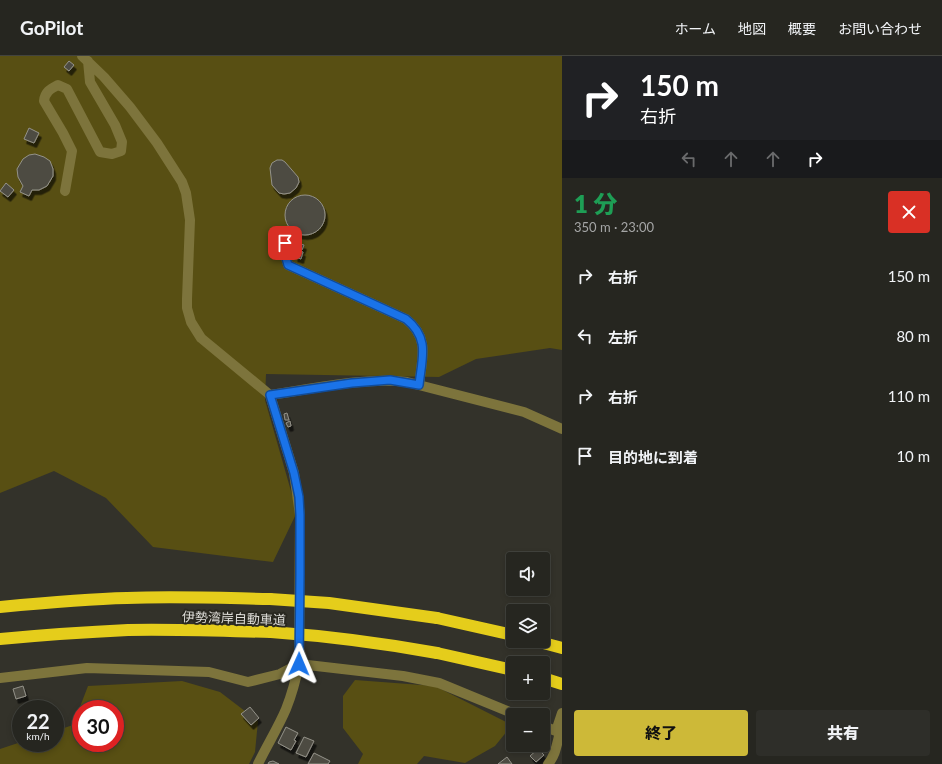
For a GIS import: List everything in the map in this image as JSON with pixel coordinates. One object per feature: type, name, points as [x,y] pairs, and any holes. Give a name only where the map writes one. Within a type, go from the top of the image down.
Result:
[{"type":"highway","name":"伊勢湾岸自動車道","points":[[0,607],[128,598],[199,597],[270,599],[329,603],[438,618],[506,633]]},
{"type":"highway","name":"伊勢湾岸自動車道","points":[[0,639],[129,630],[271,632],[324,636],[370,642],[437,653],[506,668]]},
{"type":"highway","points":[[550,645],[562,648]]},
{"type":"highway","points":[[550,680],[562,684]]},
{"type":"street","points":[[65,192],[72,151],[63,132],[44,101],[48,90],[58,85],[67,89],[100,152],[112,154],[121,150],[122,142],[115,125],[90,82],[85,59]]},
{"type":"street","points":[[85,59],[104,77],[135,113],[170,162],[182,182],[186,192],[190,220],[187,308],[191,322],[201,338],[270,395],[294,473],[299,497],[300,515],[299,664],[295,684],[287,708],[258,764]]},
{"type":"street","points":[[285,243],[284,251],[288,265],[406,319],[413,325],[419,333],[423,346],[419,385]]},
{"type":"street","points":[[270,395],[352,383],[390,380],[419,385],[524,412],[562,430]]},
{"type":"street","points":[[0,678],[87,668],[209,672],[248,682],[280,674],[299,664],[403,676],[439,683],[506,710]]},
{"type":"street","points":[[548,764],[555,754],[560,732],[557,729],[562,712]]},
{"type":"street","points":[[550,728],[557,729]]},
{"type":"shaded area","points":[[0,56],[562,56],[562,350],[550,348],[476,359],[439,377],[266,374],[265,400],[297,512],[273,562],[153,547],[106,498],[54,471],[0,493]]},
{"type":"shaded area","points":[[355,680],[435,686],[506,722],[506,732],[495,746],[465,763],[424,756],[417,764],[358,764],[363,754],[343,728],[343,696]]},
{"type":"shaded area","points":[[182,681],[220,692],[258,721],[255,752],[249,764],[0,764],[0,749],[12,745],[12,752],[64,752],[64,728],[72,725],[72,752],[124,752],[124,700],[83,700],[88,686]]},
{"type":"building","points":[[69,61],[74,65],[69,71],[64,67]]},
{"type":"building","points":[[29,128],[39,133],[34,143],[24,139]]},
{"type":"building","points":[[35,154],[50,161],[53,169],[53,176],[47,186],[39,190],[32,190],[29,196],[20,192],[23,186],[18,177],[17,169],[23,159],[29,155]]},
{"type":"building","points":[[277,160],[282,160],[285,162],[298,177],[299,182],[296,188],[290,193],[279,193],[272,185],[270,168],[272,163]]},
{"type":"building","points":[[6,183],[14,190],[8,197],[0,191]]},
{"type":"building","points":[[305,195],[316,198],[322,204],[325,215],[322,226],[316,232],[305,235],[294,232],[288,226],[285,215],[288,204],[294,198]]},
{"type":"building","points":[[298,243],[304,245],[302,250],[296,248]]},
{"type":"building","points":[[298,250],[303,252],[301,259],[295,257]]},
{"type":"building","points":[[287,413],[289,420],[285,420],[284,414]]},
{"type":"building","points":[[290,421],[291,426],[288,427],[286,423]]},
{"type":"building","points":[[23,686],[26,696],[16,699],[13,689]]},
{"type":"building","points":[[250,707],[259,718],[251,725],[241,714]]},
{"type":"building","points":[[286,727],[298,733],[291,750],[278,743]]},
{"type":"building","points":[[304,737],[314,741],[306,757],[296,753]]},
{"type":"building","points":[[535,752],[541,752],[544,755],[536,762],[530,756]]},
{"type":"building","points":[[314,753],[330,761],[328,764],[308,764]]},
{"type":"building","points":[[507,757],[512,764],[498,764]]},
{"type":"building","points":[[273,761],[279,764],[268,764],[269,762]]},
{"type":"route","points":[[285,243],[284,251],[288,265],[406,319],[419,333],[423,346],[419,385],[390,380],[352,383],[270,395],[294,473],[299,497],[299,664]]}]
